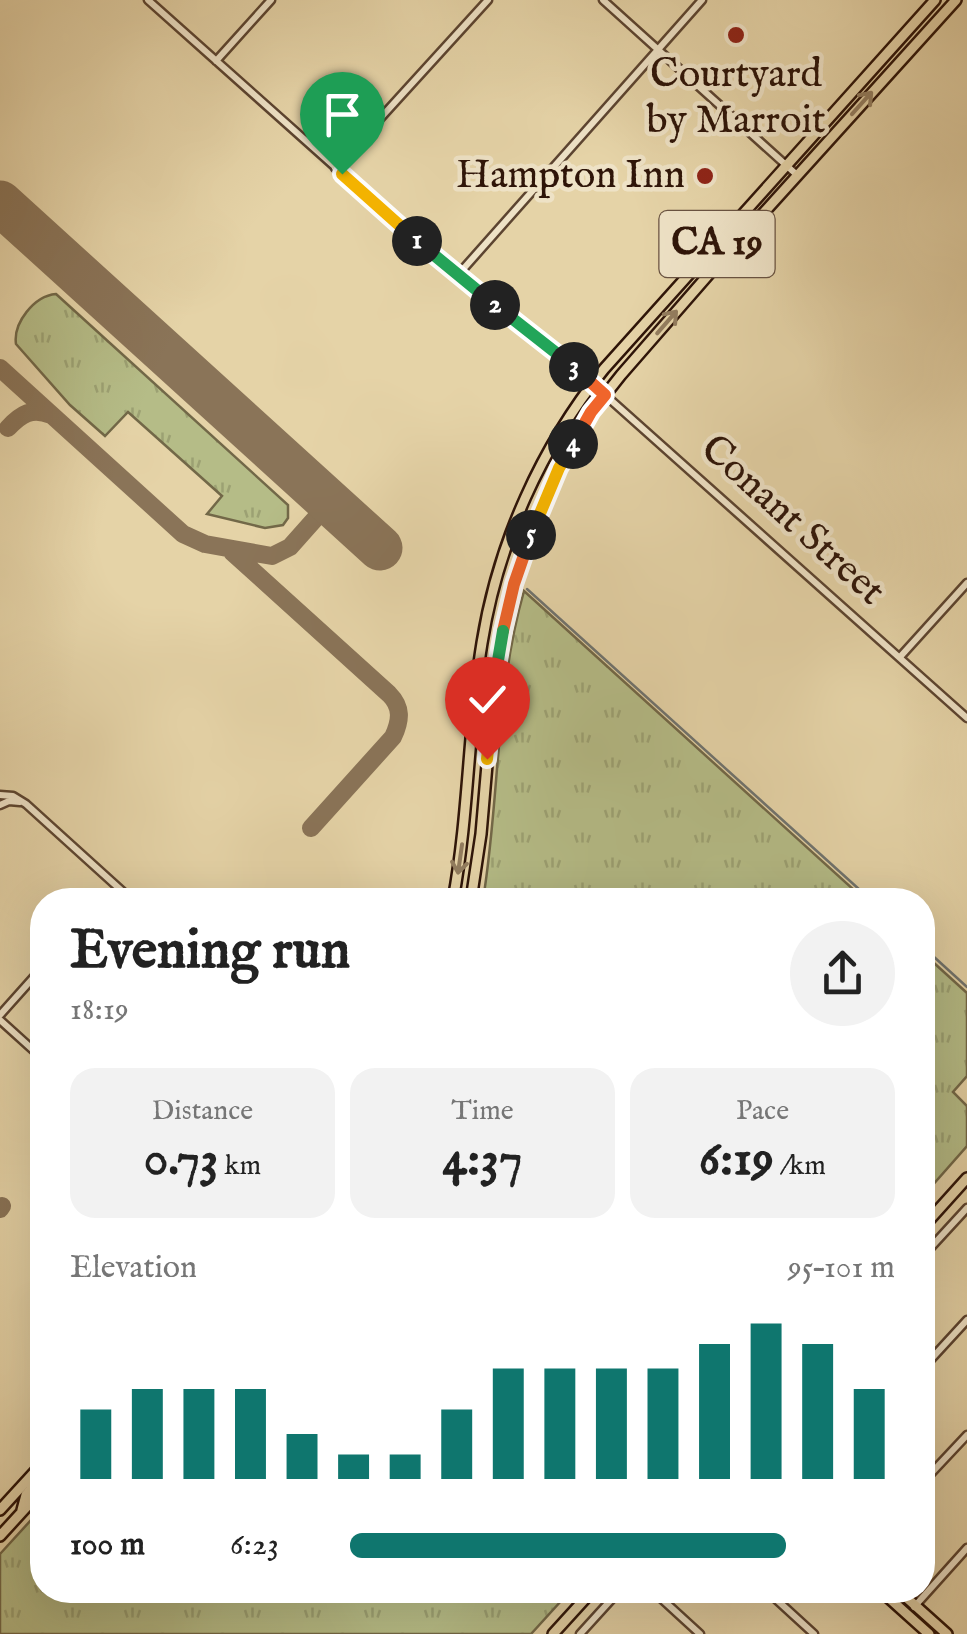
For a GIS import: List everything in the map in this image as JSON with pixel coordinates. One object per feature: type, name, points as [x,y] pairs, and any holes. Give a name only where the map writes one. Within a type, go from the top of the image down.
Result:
[{"type":"main road","name":"CA 19","points":[[454,888],[482,641],[500,566],[518,513],[544,458],[592,383],[936,0]]},
{"type":"main road","name":"CA 19","points":[[473,888],[500,644],[518,572],[559,468],[605,395],[956,0]]},
{"type":"main road","points":[[500,566],[518,572]]},
{"type":"main road","points":[[935,1214],[967,1178]]},
{"type":"main road","points":[[0,1510],[30,1477]]},
{"type":"main road","points":[[22,1513],[30,1490]]},
{"type":"main road","points":[[0,1536],[30,1504]]},
{"type":"main road","points":[[553,1634],[581,1603]]},
{"type":"main road","points":[[895,1603],[929,1634]]},
{"type":"main road","points":[[912,1603],[947,1634]]},
{"type":"street","name":"Conant Street","points":[[148,0],[457,276],[592,383],[967,718]]},
{"type":"street","points":[[216,61],[271,0]]},
{"type":"street","points":[[335,168],[488,0]]},
{"type":"street","points":[[603,0],[797,175]]},
{"type":"street","points":[[457,276],[702,0]]},
{"type":"street","points":[[900,658],[967,583]]},
{"type":"street","points":[[0,795],[13,796],[26,804],[118,888]]},
{"type":"street","points":[[0,805],[10,801],[26,804]]},
{"type":"street","points":[[30,982],[0,1017],[30,1046]]},
{"type":"street","points":[[935,1243],[967,1208]]},
{"type":"street","points":[[935,1355],[967,1320]]},
{"type":"street","points":[[935,1469],[967,1435]]},
{"type":"street","points":[[935,1584],[967,1548]]},
{"type":"street","points":[[583,1633],[609,1603]]},
{"type":"street","points":[[666,1603],[700,1634]]},
{"type":"street","points":[[780,1603],[814,1634]]},
{"type":"street","points":[[907,1614],[918,1603]]},
{"type":"green space","points":[[56,294],[288,505],[288,518],[283,525],[265,528],[207,514],[222,496],[128,412],[105,436],[70,405],[16,344],[18,328],[27,312],[40,300]]},
{"type":"green space","points":[[524,591],[852,888],[485,888],[515,629]]},
{"type":"green space","points":[[935,964],[967,993],[967,1076],[953,1092],[967,1106],[967,1146],[935,1182]]},
{"type":"green space","points":[[30,1521],[30,1603],[559,1603],[531,1634],[0,1634],[0,1554]]},
{"type":"waterway","points":[[527,589],[858,888]]},
{"type":"waterway","points":[[935,958],[967,987]]},
{"type":"taxiway","points":[[0,368],[183,534],[205,544],[272,556],[290,547],[330,502]]},
{"type":"taxiway","points":[[8,428],[27,413],[51,415]]},
{"type":"taxiway","points":[[232,552],[389,694],[398,709],[393,737],[311,828]]},
{"type":"runway","points":[[0,203],[380,548]]},
{"type":"place","name":"Courtyard by Marroit","points":[[736,35]]},
{"type":"place","name":"Hampton Inn","points":[[705,176]]},
{"type":"route","points":[[342,174],[454,273],[546,343],[605,395],[559,468],[514,584],[500,644],[487,759]]}]
